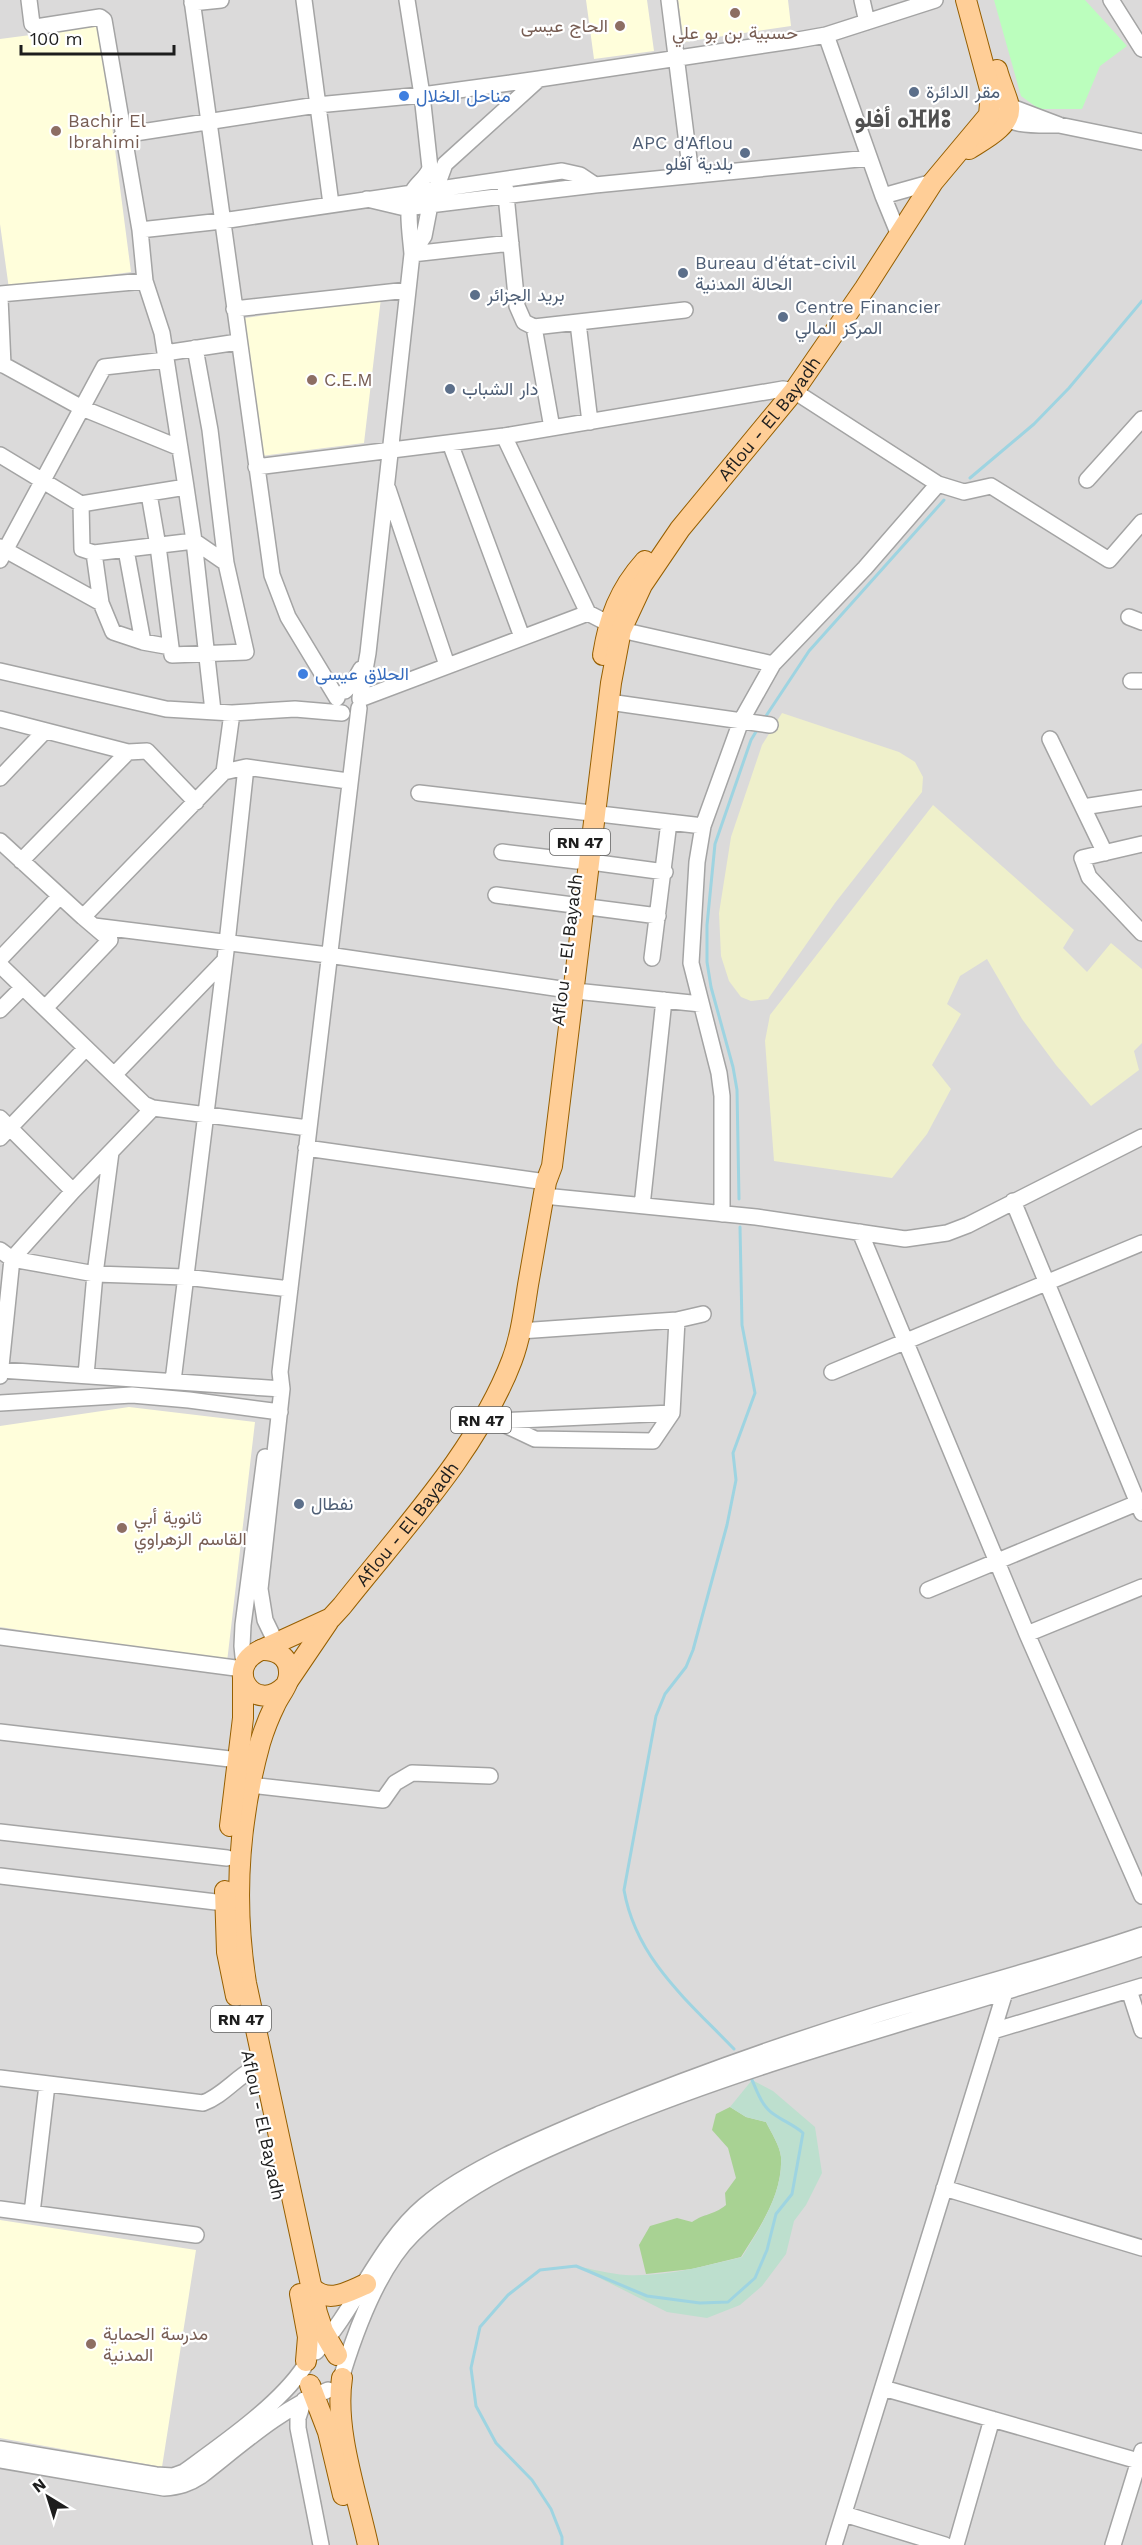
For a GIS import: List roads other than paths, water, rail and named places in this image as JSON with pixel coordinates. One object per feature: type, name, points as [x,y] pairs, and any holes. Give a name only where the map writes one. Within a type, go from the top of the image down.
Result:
[{"type":"main road","points":[[966,0],[991,93],[1001,112]]},
{"type":"main road","points":[[978,0],[1001,112]]},
{"type":"main road","name":"Aflou - El Bayadh","points":[[368,2545],[341,2423],[339,2401],[321,2372],[307,2329],[230,1968],[224,1903],[227,1858],[247,1761],[297,1664],[489,1420],[512,1360],[520,1331],[545,1189],[552,1166],[569,990],[614,627],[680,529],[794,391],[831,340],[933,182],[986,119],[1001,112]]},
{"type":"main road","name":"Aflou - El Bayadh","points":[[590,814],[615,657],[614,627]]},
{"type":"main road","name":"Aflou - El Bayadh","points":[[273,1650],[331,1618]]},
{"type":"main road","points":[[273,1650],[289,1668],[287,1684],[274,1695],[259,1695],[247,1687],[243,1670],[253,1653],[273,1650]]},
{"type":"main road","name":"Aflou - El Bayadh","points":[[243,1670],[243,1718],[250,1785],[238,1869],[240,1946],[317,2313],[328,2432],[354,2545]]},
{"type":"main road","points":[[312,2288],[320,2295],[330,2297],[366,2284]]},
{"type":"street","points":[[29,0],[32,24],[36,27],[100,17],[104,20],[140,230],[145,281],[162,333],[194,541],[213,711]]},
{"type":"street","points":[[221,0],[192,2],[272,575],[278,597],[324,677],[341,701],[354,713],[359,702],[447,664],[588,613]]},
{"type":"street","points":[[304,0],[332,204]]},
{"type":"street","points":[[0,1637],[243,1670],[243,1625],[275,1412],[348,781],[368,653],[412,254],[411,200],[430,168],[423,95],[407,0]]},
{"type":"street","points":[[669,0],[692,175]]},
{"type":"street","points":[[862,0],[867,22]]},
{"type":"street","points":[[122,135],[317,105],[423,95],[539,79],[826,35],[935,0]]},
{"type":"street","points":[[1111,0],[1142,49]]},
{"type":"street","points":[[826,35],[899,235]]},
{"type":"street","points":[[412,254],[424,236],[435,189],[442,169],[450,157],[539,79]]},
{"type":"street","points":[[502,83],[511,104]]},
{"type":"street","points":[[1001,112],[1025,125],[1059,125],[1142,142]]},
{"type":"street","points":[[140,230],[222,221],[368,199],[397,208],[435,189],[595,184],[869,158]]},
{"type":"street","points":[[883,196],[933,182]]},
{"type":"street","points":[[411,200],[430,205],[505,187]]},
{"type":"street","points":[[505,187],[518,312],[524,322],[534,327],[685,310]]},
{"type":"street","points":[[412,254],[511,243]]},
{"type":"street","points":[[145,281],[0,296],[2,364],[82,408],[180,448]]},
{"type":"street","points":[[234,309],[408,290]]},
{"type":"street","points":[[578,323],[590,422]]},
{"type":"street","points":[[534,327],[552,428]]},
{"type":"street","points":[[101,603],[2,552],[104,367],[195,348],[238,342]]},
{"type":"street","points":[[149,494],[172,655],[246,652],[226,563],[210,430],[195,348]]},
{"type":"street","points":[[256,467],[390,452],[552,428],[771,390],[794,391],[938,484],[964,492],[991,486],[1109,560],[1142,522]]},
{"type":"street","points":[[1087,480],[1142,419]]},
{"type":"street","points":[[504,435],[588,613],[614,627],[773,664]]},
{"type":"street","points":[[450,443],[522,637]]},
{"type":"street","points":[[0,455],[44,479],[81,504],[186,487]]},
{"type":"street","points":[[386,483],[447,664]]},
{"type":"street","points":[[722,1214],[722,1096],[719,1073],[691,963],[697,862],[703,826],[744,722],[773,664],[865,568],[938,484]]},
{"type":"street","points":[[81,504],[82,549],[94,553],[194,541],[226,563]]},
{"type":"street","points":[[126,550],[143,642]]},
{"type":"street","points":[[94,553],[101,603],[114,632],[143,642],[171,647]]},
{"type":"street","points":[[352,759],[341,701],[356,680],[368,653]]},
{"type":"street","points":[[0,671],[166,709],[232,713],[294,709],[341,701],[355,692],[359,702]]},
{"type":"street","points":[[609,702],[770,725]]},
{"type":"street","points":[[224,772],[232,713]]},
{"type":"street","points":[[0,719],[128,752],[147,752],[196,802]]},
{"type":"street","points":[[0,778],[45,731]]},
{"type":"street","points":[[1050,739],[1105,853]]},
{"type":"street","points":[[21,861],[128,752]]},
{"type":"street","points":[[89,922],[224,772],[246,767],[348,781]]},
{"type":"street","points":[[173,1381],[227,943],[246,767]]},
{"type":"street","points":[[419,794],[703,826]]},
{"type":"street","points":[[1083,807],[1142,798]]},
{"type":"street","points":[[652,958],[669,822]]},
{"type":"street","points":[[0,841],[110,940],[45,1008]]},
{"type":"street","points":[[1142,844],[1082,858],[1089,877],[1142,933]]},
{"type":"street","points":[[502,852],[664,872]]},
{"type":"street","points":[[496,895],[658,916]]},
{"type":"street","points":[[0,959],[60,896]]},
{"type":"street","points":[[89,922],[569,990],[701,1004]]},
{"type":"street","points":[[114,1074],[224,961]]},
{"type":"street","points":[[0,965],[144,1104],[153,1108],[308,1128]]},
{"type":"street","points":[[0,1010],[23,987]]},
{"type":"street","points":[[642,1206],[664,1000]]},
{"type":"street","points":[[73,1191],[3,1127],[86,1048]]},
{"type":"street","points":[[153,1108],[73,1191],[6,1254],[0,1372],[86,1375],[278,1388]]},
{"type":"street","points":[[306,1148],[642,1206],[722,1214],[905,1239],[947,1233],[1142,1137]]},
{"type":"street","points":[[86,1375],[95,1274],[111,1152]]},
{"type":"street","points":[[928,1590],[1141,1505],[1013,1201]]},
{"type":"street","points":[[860,1232],[904,1342],[1028,1634],[1142,1896]]},
{"type":"street","points":[[832,1371],[1142,1243]]},
{"type":"street","points":[[6,1254],[95,1274],[185,1277],[290,1289]]},
{"type":"street","points":[[520,1331],[677,1320],[703,1314]]},
{"type":"street","points":[[489,1420],[535,1439],[652,1441],[672,1413],[677,1320]]},
{"type":"street","points":[[0,1403],[132,1395],[275,1412]]},
{"type":"street","points":[[273,1650],[260,1589],[275,1412]]},
{"type":"street","points":[[489,1420],[672,1413]]},
{"type":"street","points":[[1028,1634],[1142,1587]]},
{"type":"street","points":[[0,1732],[247,1761]]},
{"type":"street","points":[[250,1785],[383,1800],[395,1783],[412,1773],[490,1776]]},
{"type":"street","points":[[0,1832],[227,1858]]},
{"type":"street","points":[[0,1876],[224,1903]]},
{"type":"street","points":[[321,2545],[298,2418],[366,2284],[403,2226],[424,2206],[478,2171],[558,2131],[742,2058],[1142,1935]]},
{"type":"street","points":[[0,2460],[188,2484],[321,2372],[411,2236],[432,2217],[482,2183],[564,2142],[653,2105],[745,2071],[1142,1948]]},
{"type":"street","points":[[993,2031],[1136,1988],[1142,2030]]},
{"type":"street","points":[[834,2545],[1005,1992]]},
{"type":"street","points":[[0,2078],[203,2103],[221,2095],[237,2078],[251,2070]]},
{"type":"street","points":[[33,2213],[47,2085]]},
{"type":"street","points":[[944,2188],[1142,2248]]},
{"type":"street","points":[[0,2209],[196,2235]]},
{"type":"street","points":[[0,2449],[165,2482],[193,2466],[283,2392],[321,2372]]},
{"type":"street","points":[[883,2388],[1141,2458],[1113,2545]]},
{"type":"street","points":[[956,2545],[992,2419]]},
{"type":"street","points":[[844,2514],[945,2545]]},
{"type":"waterway","points":[[970,478],[1034,424],[1069,388],[1142,301]]},
{"type":"waterway","points":[[764,719],[809,651],[944,500]]},
{"type":"waterway","points":[[739,1199],[737,1090],[711,987],[707,962],[707,925],[715,844],[751,740],[757,730]]},
{"type":"waterway","points":[[734,2049],[682,1996],[652,1958],[630,1915],[624,1890],[656,1716],[665,1694],[686,1667],[693,1650],[727,1525],[736,1480],[733,1453],[755,1393],[742,1325],[740,1227]]},
{"type":"waterway","points":[[562,2545],[562,2537],[551,2509],[532,2480],[496,2443],[476,2406],[471,2368],[480,2327],[508,2295],[540,2270],[576,2266],[647,2296],[700,2303],[728,2302],[755,2278],[767,2250],[776,2214],[792,2194],[803,2133],[767,2108],[752,2080]]},
{"type":"place","name":"حسبية بن بو علي","points":[[735,13]]},
{"type":"place","name":"الحاج عيسى","points":[[620,26]]},
{"type":"place","name":"مقر الدائرة","points":[[914,92]]},
{"type":"place","name":"مناحل الخلال","points":[[404,96]]},
{"type":"place","name":"Bachir El Ibrahimi","points":[[56,131]]},
{"type":"place","name":"APC d'Aflou بلدية آفلو","points":[[745,153]]},
{"type":"place","name":"Bureau d'état-civil الحالة المدنية","points":[[683,273]]},
{"type":"place","name":"بريد الجزائر","points":[[475,295]]},
{"type":"place","name":"Centre Financier المركز المالي","points":[[783,317]]},
{"type":"place","name":"C.E.M","points":[[312,380]]},
{"type":"place","name":"دار الشباب","points":[[450,389]]},
{"type":"place","name":"الحلاق عيسى","points":[[303,674]]},
{"type":"place","name":"نفطال","points":[[299,1504]]},
{"type":"place","name":"ثانوية أبي القاسم الزهراوي","points":[[122,1528]]},
{"type":"place","name":"مدرسة الحماية المدنية","points":[[91,2344]]},
{"type":"district","name":"أفلو ⴰⴼⵍⵓ","points":[[903,119]]}]
